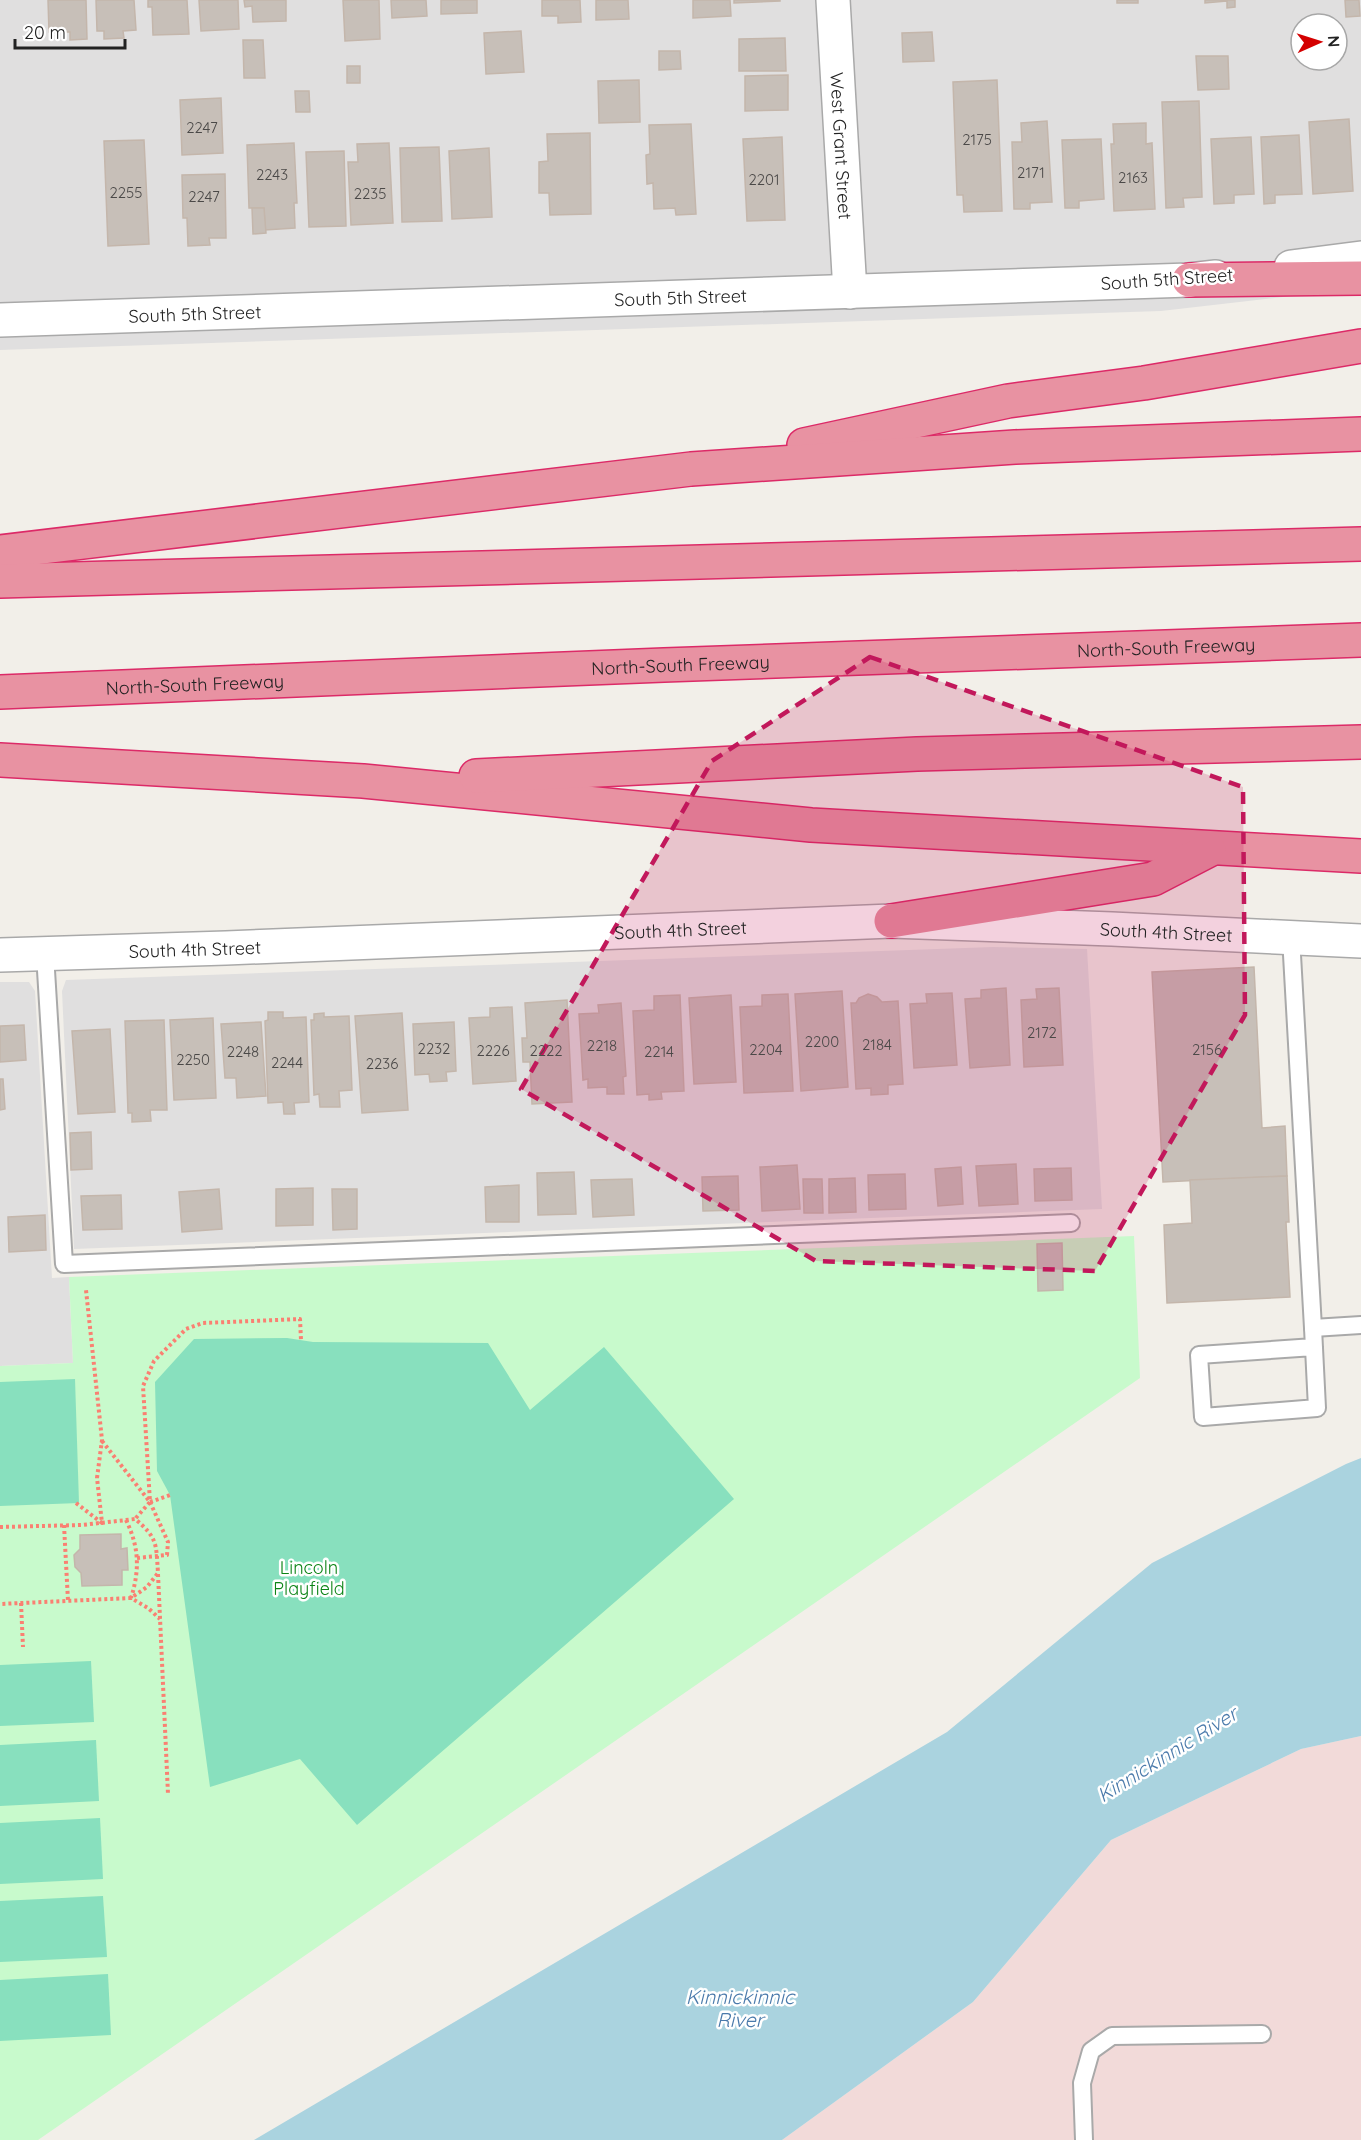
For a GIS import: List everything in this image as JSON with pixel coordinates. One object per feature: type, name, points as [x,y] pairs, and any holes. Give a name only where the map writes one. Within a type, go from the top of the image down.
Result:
[{"type":"highway","points":[[1189,280],[1361,278]]},
{"type":"highway","points":[[691,469],[1008,401],[1144,383],[1361,346]]},
{"type":"highway","points":[[0,552],[691,469],[1015,447],[1361,434]]},
{"type":"highway","points":[[0,581],[1361,544]]},
{"type":"highway","name":"North-South Freeway","points":[[0,692],[628,666],[1361,640]]},
{"type":"highway","points":[[363,781],[917,754],[1361,742]]},
{"type":"highway","points":[[0,760],[363,781],[811,825],[1361,856]]},
{"type":"highway","points":[[891,921],[1153,879],[1211,849]]},
{"type":"highway","points":[[1268,852],[1361,874]]},
{"type":"street","name":"West Grant Street","points":[[833,0],[850,292]]},
{"type":"street","name":"South 5th Street","points":[[0,320],[1189,280],[1361,258]]},
{"type":"street","name":"South 4th Street","points":[[0,955],[891,921],[1361,941]]},
{"type":"lane","points":[[1291,937],[1312,1328],[1314,1347],[1317,1408],[1203,1417],[1199,1355],[1314,1347]]},
{"type":"lane","points":[[45,954],[64,1264],[1071,1223]]},
{"type":"lane","points":[[1312,1328],[1361,1325]]},
{"type":"lane","points":[[1084,2140],[1082,2083],[1091,2051],[1112,2036],[1262,2034]]},
{"type":"path","points":[[84,1263],[102,1440],[97,1478],[102,1523]]},
{"type":"path","points":[[150,1502],[143,1386],[154,1361],[186,1329],[203,1323],[300,1320],[301,1340]]},
{"type":"path","points":[[102,1440],[150,1502],[168,1542],[167,1555],[137,1558]]},
{"type":"path","points":[[0,1527],[102,1523],[135,1519],[150,1502],[170,1495]]},
{"type":"path","points":[[76,1503],[102,1523]]},
{"type":"path","points":[[135,1519],[149,1531],[156,1542],[168,1794]]},
{"type":"path","points":[[126,1520],[135,1538],[137,1558],[137,1579],[131,1598]]},
{"type":"path","points":[[64,1525],[68,1601]]},
{"type":"path","points":[[0,1604],[131,1598],[147,1587],[158,1573]]},
{"type":"path","points":[[131,1598],[148,1608],[160,1619]]},
{"type":"path","points":[[21,1603],[23,1647]]},
{"type":"highlighted area","points":[[870,657],[1243,787],[1245,1015],[1095,1271],[816,1261],[521,1089],[712,761]]},
{"type":"shaded area","points":[[0,0],[1361,0],[1361,288],[1161,311],[0,350]]},
{"type":"shaded area","points":[[993,947],[1087,949],[1102,1209],[74,1249],[62,991],[66,980]]},
{"type":"shaded area","points":[[0,982],[29,982],[35,991],[52,1278],[69,1277],[73,1363],[0,1366]]},
{"type":"shaded area","points":[[1361,1736],[1361,2140],[782,2140],[973,2002],[1111,1840],[1301,1749]]},
{"type":"green space","name":"Lincoln Playfield","points":[[1134,1236],[1140,1378],[38,2140],[0,2140],[0,1366],[73,1363],[69,1277]]},
{"type":"green space","points":[[287,1338],[313,1342],[488,1343],[530,1410],[604,1347],[734,1499],[357,1825],[300,1759],[210,1787],[170,1495],[157,1471],[155,1382],[194,1339]]},
{"type":"green space","points":[[75,1379],[79,1503],[0,1506],[0,1382]]},
{"type":"green space","points":[[91,1661],[94,1722],[0,1726],[0,1665]]},
{"type":"green space","points":[[96,1740],[99,1801],[0,1806],[0,1745]]},
{"type":"green space","points":[[100,1818],[103,1879],[0,1884],[0,1823]]},
{"type":"green space","points":[[103,1896],[107,1957],[0,1962],[0,1901]]},
{"type":"green space","points":[[108,1974],[111,2035],[0,2041],[0,1980]]},
{"type":"water","name":"Kinnickinnic River","points":[[1361,1458],[1361,1736],[1301,1749],[1111,1840],[973,2002],[782,2140],[254,2140],[947,1732],[1152,1563]]},
{"type":"building","points":[[48,0],[86,0],[87,39],[70,40],[70,32],[49,32]]},
{"type":"building","points":[[96,0],[134,0],[136,30],[123,31],[124,38],[104,39],[104,31],[97,31]]},
{"type":"building","points":[[148,0],[187,0],[189,34],[153,35],[152,7],[148,7]]},
{"type":"building","points":[[199,0],[238,0],[239,29],[201,31]]},
{"type":"building","points":[[244,0],[286,0],[286,21],[253,22],[252,6],[245,7]]},
{"type":"building","points":[[343,0],[379,0],[380,39],[345,41]]},
{"type":"building","points":[[391,0],[426,0],[427,16],[392,18]]},
{"type":"building","points":[[441,0],[477,0],[477,13],[441,14]]},
{"type":"building","points":[[542,0],[580,0],[581,22],[558,23],[558,16],[542,16]]},
{"type":"building","points":[[596,0],[628,0],[629,19],[596,20]]},
{"type":"building","points":[[693,0],[730,0],[731,16],[693,18]]},
{"type":"building","points":[[734,0],[780,0],[780,1],[734,3]]},
{"type":"building","points":[[1117,0],[1138,0],[1138,3],[1117,3]]},
{"type":"building","points":[[1205,0],[1235,0],[1235,7],[1227,8],[1227,1],[1205,3]]},
{"type":"building","points":[[1345,0],[1359,0],[1360,16],[1349,17],[1349,12],[1346,12]]},
{"type":"building","points":[[521,31],[524,72],[486,74],[484,33]]},
{"type":"building","points":[[932,32],[934,61],[903,62],[902,33]]},
{"type":"building","points":[[785,38],[786,71],[739,71],[739,39]]},
{"type":"building","points":[[243,40],[263,40],[265,78],[244,78]]},
{"type":"building","points":[[659,51],[680,51],[681,69],[659,70]]},
{"type":"building","points":[[1196,56],[1228,56],[1229,89],[1198,90]]},
{"type":"building","points":[[347,66],[360,66],[360,83],[347,83]]},
{"type":"building","points":[[788,75],[788,110],[745,111],[745,76]]},
{"type":"building","points":[[639,80],[640,122],[599,123],[598,81]]},
{"type":"building","points":[[997,80],[1002,211],[964,212],[963,195],[957,195],[953,82]]},
{"type":"building","points":[[295,91],[309,91],[310,112],[296,112]]},
{"type":"building","points":[[221,98],[223,153],[182,155],[180,100]]},
{"type":"building","points":[[1199,101],[1202,197],[1183,198],[1184,207],[1166,208],[1162,102]]},
{"type":"building","points":[[1349,119],[1353,191],[1313,194],[1309,122]]},
{"type":"building","points":[[1047,121],[1052,202],[1030,203],[1030,209],[1014,209],[1012,142],[1022,142],[1021,123]]},
{"type":"building","points":[[1146,123],[1146,144],[1152,143],[1155,209],[1114,211],[1111,144],[1114,144],[1113,124]]},
{"type":"building","points":[[691,124],[696,214],[676,215],[675,208],[654,209],[653,183],[647,184],[646,155],[650,154],[649,125]]},
{"type":"building","points":[[590,133],[591,214],[550,215],[549,193],[539,193],[539,162],[548,161],[547,134]]},
{"type":"building","points":[[1299,135],[1302,194],[1275,195],[1275,203],[1264,204],[1261,137]]},
{"type":"building","points":[[782,137],[785,220],[747,221],[743,139]]},
{"type":"building","points":[[1251,137],[1254,194],[1234,195],[1234,203],[1214,204],[1211,139]]},
{"type":"building","points":[[1101,139],[1104,199],[1079,201],[1079,208],[1065,208],[1062,140]]},
{"type":"building","points":[[144,140],[149,244],[108,246],[104,141]]},
{"type":"building","points":[[294,143],[297,203],[294,203],[295,228],[265,230],[264,208],[249,208],[247,145]]},
{"type":"building","points":[[389,143],[393,223],[351,225],[348,162],[358,162],[357,144]]},
{"type":"building","points":[[439,147],[442,221],[402,222],[400,148]]},
{"type":"building","points":[[489,148],[492,217],[452,219],[449,151]]},
{"type":"building","points":[[344,151],[346,226],[309,227],[306,152]]},
{"type":"building","points":[[225,174],[226,238],[209,238],[210,245],[188,246],[187,218],[183,218],[182,175]]},
{"type":"building","points":[[252,208],[264,208],[266,233],[253,234]]},
{"type":"building","points":[[1254,967],[1262,1128],[1285,1126],[1287,1176],[1163,1182],[1152,972]]},
{"type":"building","points":[[1006,988],[1010,1065],[970,1068],[965,999],[981,998],[981,990]]},
{"type":"building","points":[[1059,988],[1063,1065],[1024,1067],[1021,1000],[1037,999],[1036,989]]},
{"type":"building","points":[[842,991],[848,1087],[801,1091],[795,994]]},
{"type":"building","points":[[952,993],[957,1065],[914,1068],[910,1004],[927,1003],[926,994]]},
{"type":"building","points":[[788,994],[793,1091],[744,1093],[740,1007],[762,1006],[762,995]]},
{"type":"building","points":[[868,994],[877,997],[882,1002],[898,1001],[903,1084],[888,1085],[888,1094],[871,1095],[871,1088],[856,1089],[851,1003],[856,1003],[859,998]]},
{"type":"building","points":[[680,995],[684,1091],[661,1092],[662,1099],[649,1100],[649,1094],[637,1095],[633,1011],[654,1010],[654,996]]},
{"type":"building","points":[[731,995],[736,1082],[694,1084],[689,998]]},
{"type":"building","points":[[567,1000],[572,1102],[532,1104],[530,1062],[523,1062],[522,1038],[527,1038],[525,1003]]},
{"type":"building","points":[[621,1003],[626,1076],[623,1077],[624,1094],[607,1094],[607,1087],[588,1088],[588,1079],[583,1080],[579,1014],[599,1013],[598,1005]]},
{"type":"building","points":[[512,1007],[516,1081],[473,1084],[469,1018],[490,1017],[490,1008]]},
{"type":"building","points":[[268,1012],[283,1012],[283,1018],[306,1017],[309,1102],[294,1103],[295,1114],[284,1114],[283,1102],[268,1103],[265,1021],[268,1020]]},
{"type":"building","points":[[324,1013],[324,1017],[349,1016],[352,1090],[339,1091],[340,1107],[320,1107],[319,1094],[314,1095],[311,1020],[314,1020],[314,1014]]},
{"type":"building","points":[[402,1013],[408,1110],[362,1113],[355,1016]]},
{"type":"building","points":[[213,1018],[216,1098],[174,1100],[170,1020]]},
{"type":"building","points":[[164,1020],[167,1110],[150,1110],[151,1121],[132,1122],[132,1113],[128,1113],[125,1021]]},
{"type":"building","points":[[261,1022],[266,1096],[237,1098],[236,1078],[225,1078],[221,1024]]},
{"type":"building","points":[[454,1022],[456,1071],[446,1072],[447,1081],[430,1082],[429,1074],[415,1075],[413,1024]]},
{"type":"building","points":[[24,1025],[26,1060],[0,1062],[0,1026]]},
{"type":"building","points":[[110,1029],[115,1112],[78,1114],[72,1031]]},
{"type":"building","points":[[0,1079],[3,1079],[5,1109],[0,1110]]},
{"type":"building","points":[[91,1132],[92,1169],[71,1170],[70,1133]]},
{"type":"building","points":[[1016,1164],[1018,1204],[979,1206],[976,1166]]},
{"type":"building","points":[[797,1165],[800,1209],[762,1211],[760,1167]]},
{"type":"building","points":[[961,1167],[963,1204],[938,1206],[935,1169]]},
{"type":"building","points":[[1071,1168],[1072,1200],[1035,1201],[1034,1169]]},
{"type":"building","points":[[574,1172],[576,1214],[538,1215],[537,1173]]},
{"type":"building","points":[[905,1174],[906,1209],[869,1210],[868,1175]]},
{"type":"building","points":[[738,1176],[739,1210],[703,1211],[702,1177]]},
{"type":"building","points":[[1287,1176],[1289,1222],[1286,1222],[1290,1297],[1167,1303],[1164,1225],[1192,1223],[1190,1180]]},
{"type":"building","points":[[855,1178],[856,1212],[829,1213],[829,1179]]},
{"type":"building","points":[[632,1179],[634,1215],[593,1217],[591,1180]]},
{"type":"building","points":[[803,1179],[822,1179],[823,1213],[804,1213]]},
{"type":"building","points":[[519,1185],[519,1222],[486,1222],[485,1187]]},
{"type":"building","points":[[313,1188],[313,1225],[276,1226],[276,1189]]},
{"type":"building","points":[[219,1189],[222,1229],[182,1232],[179,1192]]},
{"type":"building","points":[[332,1189],[357,1189],[357,1229],[333,1230]]},
{"type":"building","points":[[121,1195],[122,1229],[83,1230],[81,1196]]},
{"type":"building","points":[[45,1215],[46,1250],[9,1252],[8,1217]]},
{"type":"building","points":[[1062,1243],[1063,1290],[1038,1291],[1037,1244]]},
{"type":"building","points":[[121,1534],[121,1549],[127,1548],[128,1570],[122,1570],[122,1585],[82,1586],[81,1573],[75,1567],[74,1555],[80,1549],[80,1535]]}]
